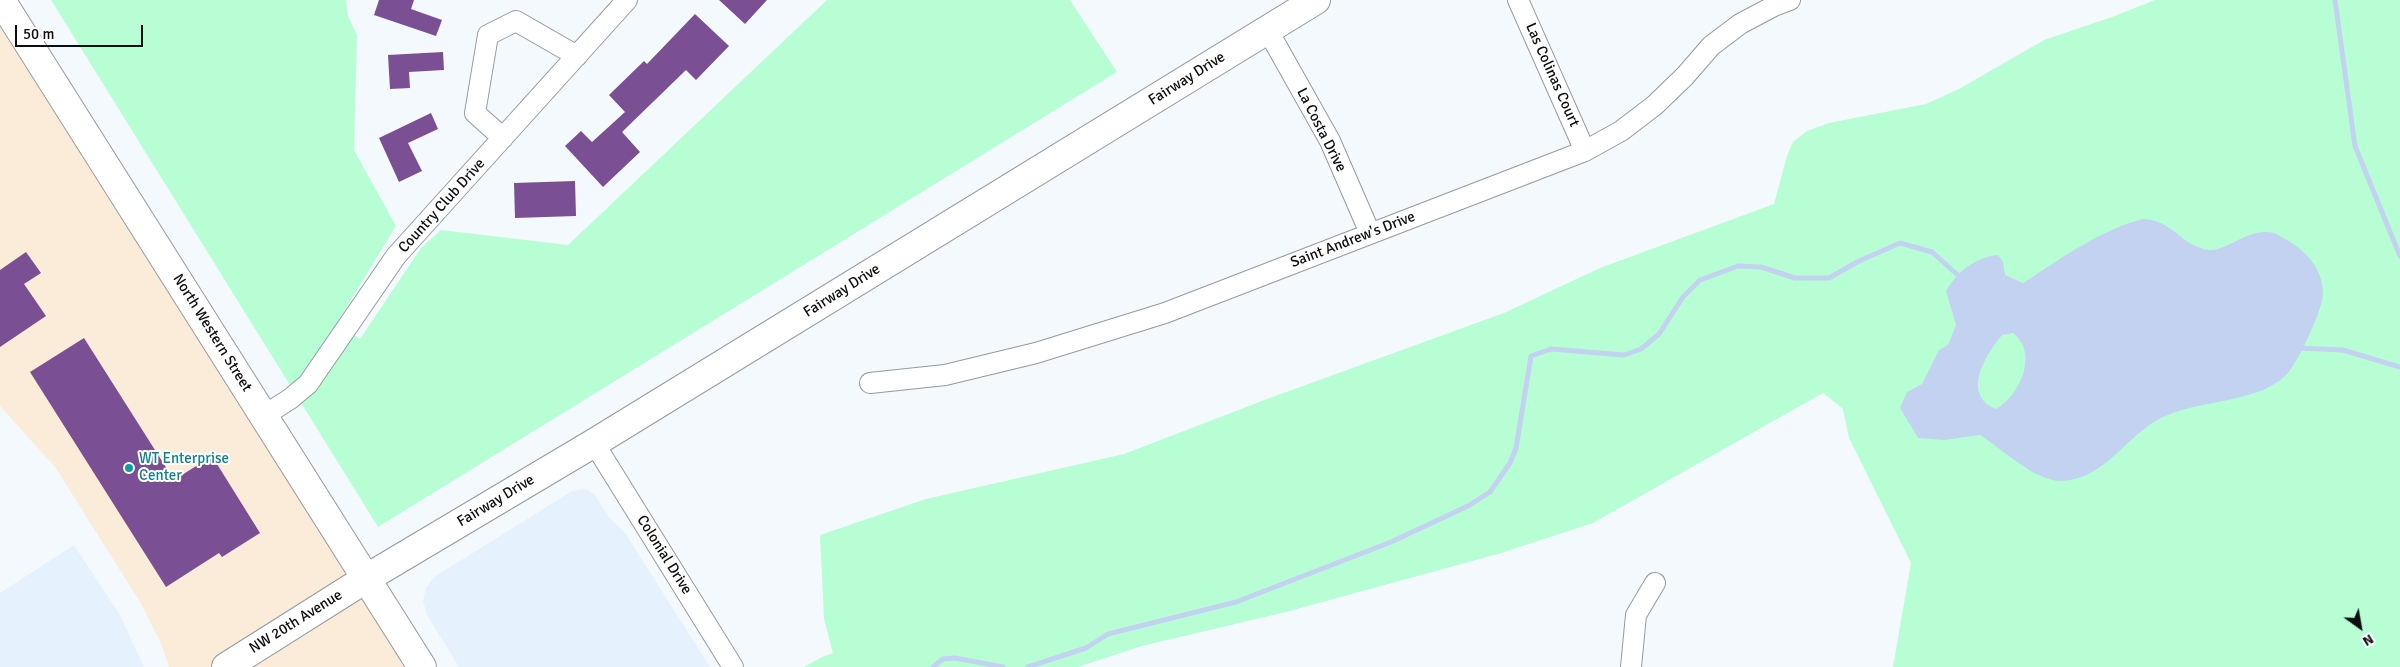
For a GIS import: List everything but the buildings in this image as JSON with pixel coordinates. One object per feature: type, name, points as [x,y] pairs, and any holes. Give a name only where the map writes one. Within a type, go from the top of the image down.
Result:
[{"type":"main road","name":"North Western Street","points":[[1,0],[265,415],[422,667]]},
{"type":"main road","name":"Fairway Drive","points":[[367,578],[594,443],[1316,0]]},
{"type":"main road","name":"NW 20th Avenue","points":[[226,667],[367,578]]},
{"type":"street","name":"Country Club Drive","points":[[265,415],[290,399],[308,384],[396,256],[627,0]]},
{"type":"street","name":"Las Colinas Court","points":[[1518,0],[1586,150]]},
{"type":"street","name":"Saint Andrew's Drive","points":[[870,382],[945,375],[1036,353],[1165,313],[1586,150],[1621,131],[1655,105],[1711,46],[1740,24],[1779,2]]},
{"type":"street","points":[[503,138],[475,114],[488,35],[516,21],[577,56]]},
{"type":"street","name":"La Costa Drive","points":[[1267,30],[1330,141],[1370,233]]},
{"type":"street","name":"Colonial Drive","points":[[594,443],[733,667]]},
{"type":"street","points":[[1631,667],[1636,614],[1655,583]]},
{"type":"shaded area","points":[[0,0],[422,667],[169,667],[160,641],[140,602],[55,467],[0,406]]},
{"type":"shaded area","points":[[586,489],[595,495],[609,517],[625,533],[710,667],[459,667],[427,615],[423,601],[426,588],[434,577],[572,491]]},
{"type":"shaded area","points":[[74,545],[120,615],[144,667],[0,667],[0,593]]},
{"type":"green space","points":[[51,0],[346,0],[348,16],[357,35],[354,150],[396,226],[340,318],[340,326],[360,339],[421,248],[441,230],[568,245],[827,0],[1070,0],[1117,72],[378,527]]},
{"type":"green space","points":[[2155,0],[2400,0],[2400,667],[1893,667],[1911,563],[1849,438],[1843,409],[1823,393],[1593,523],[1498,554],[1286,612],[1142,646],[1078,667],[804,667],[833,653],[824,619],[820,535],[926,499],[1124,454],[1267,399],[1504,313],[1600,268],[1774,204],[1787,156],[1793,142],[1807,131],[1829,123],[1926,104],[1959,89],[2044,40]]},
{"type":"water","points":[[2143,219],[2153,220],[2170,228],[2192,244],[2209,250],[2224,247],[2256,233],[2265,232],[2279,235],[2301,250],[2317,269],[2323,294],[2314,324],[2296,361],[2285,376],[2273,385],[2258,392],[2243,397],[2192,407],[2161,418],[2136,435],[2102,465],[2076,479],[2061,481],[2040,476],[1980,435],[1944,440],[1918,438],[1900,408],[1907,392],[1922,384],[1939,350],[1948,345],[1956,325],[1946,291],[1956,277],[1974,262],[1998,255],[2003,262],[2005,275],[2023,283],[2081,246],[2127,224]],"holes":[[[2013,333],[2021,341],[2025,351],[2025,362],[2019,385],[2005,403],[1996,409],[1986,402],[1980,394],[1978,385],[1983,364],[2002,335]]]},
{"type":"waterway","points":[[2335,0],[2355,146],[2400,256]]},
{"type":"waterway","points":[[1028,667],[1086,648],[1108,634],[1236,602],[1391,542],[1468,506],[1490,492],[1510,463],[1516,448],[1531,356],[1551,349],[1624,355],[1641,349],[1659,334],[1683,297],[1700,280],[1738,266],[1761,267],[1795,278],[1829,278],[1857,262],[1900,243],[1932,252],[1961,278]]},
{"type":"waterway","points":[[2296,348],[2343,350],[2400,367]]},
{"type":"waterway","points":[[933,667],[943,659],[955,658],[1003,667]]},
{"type":"place","name":"WT Enterprise Center","points":[[129,468]]}]
